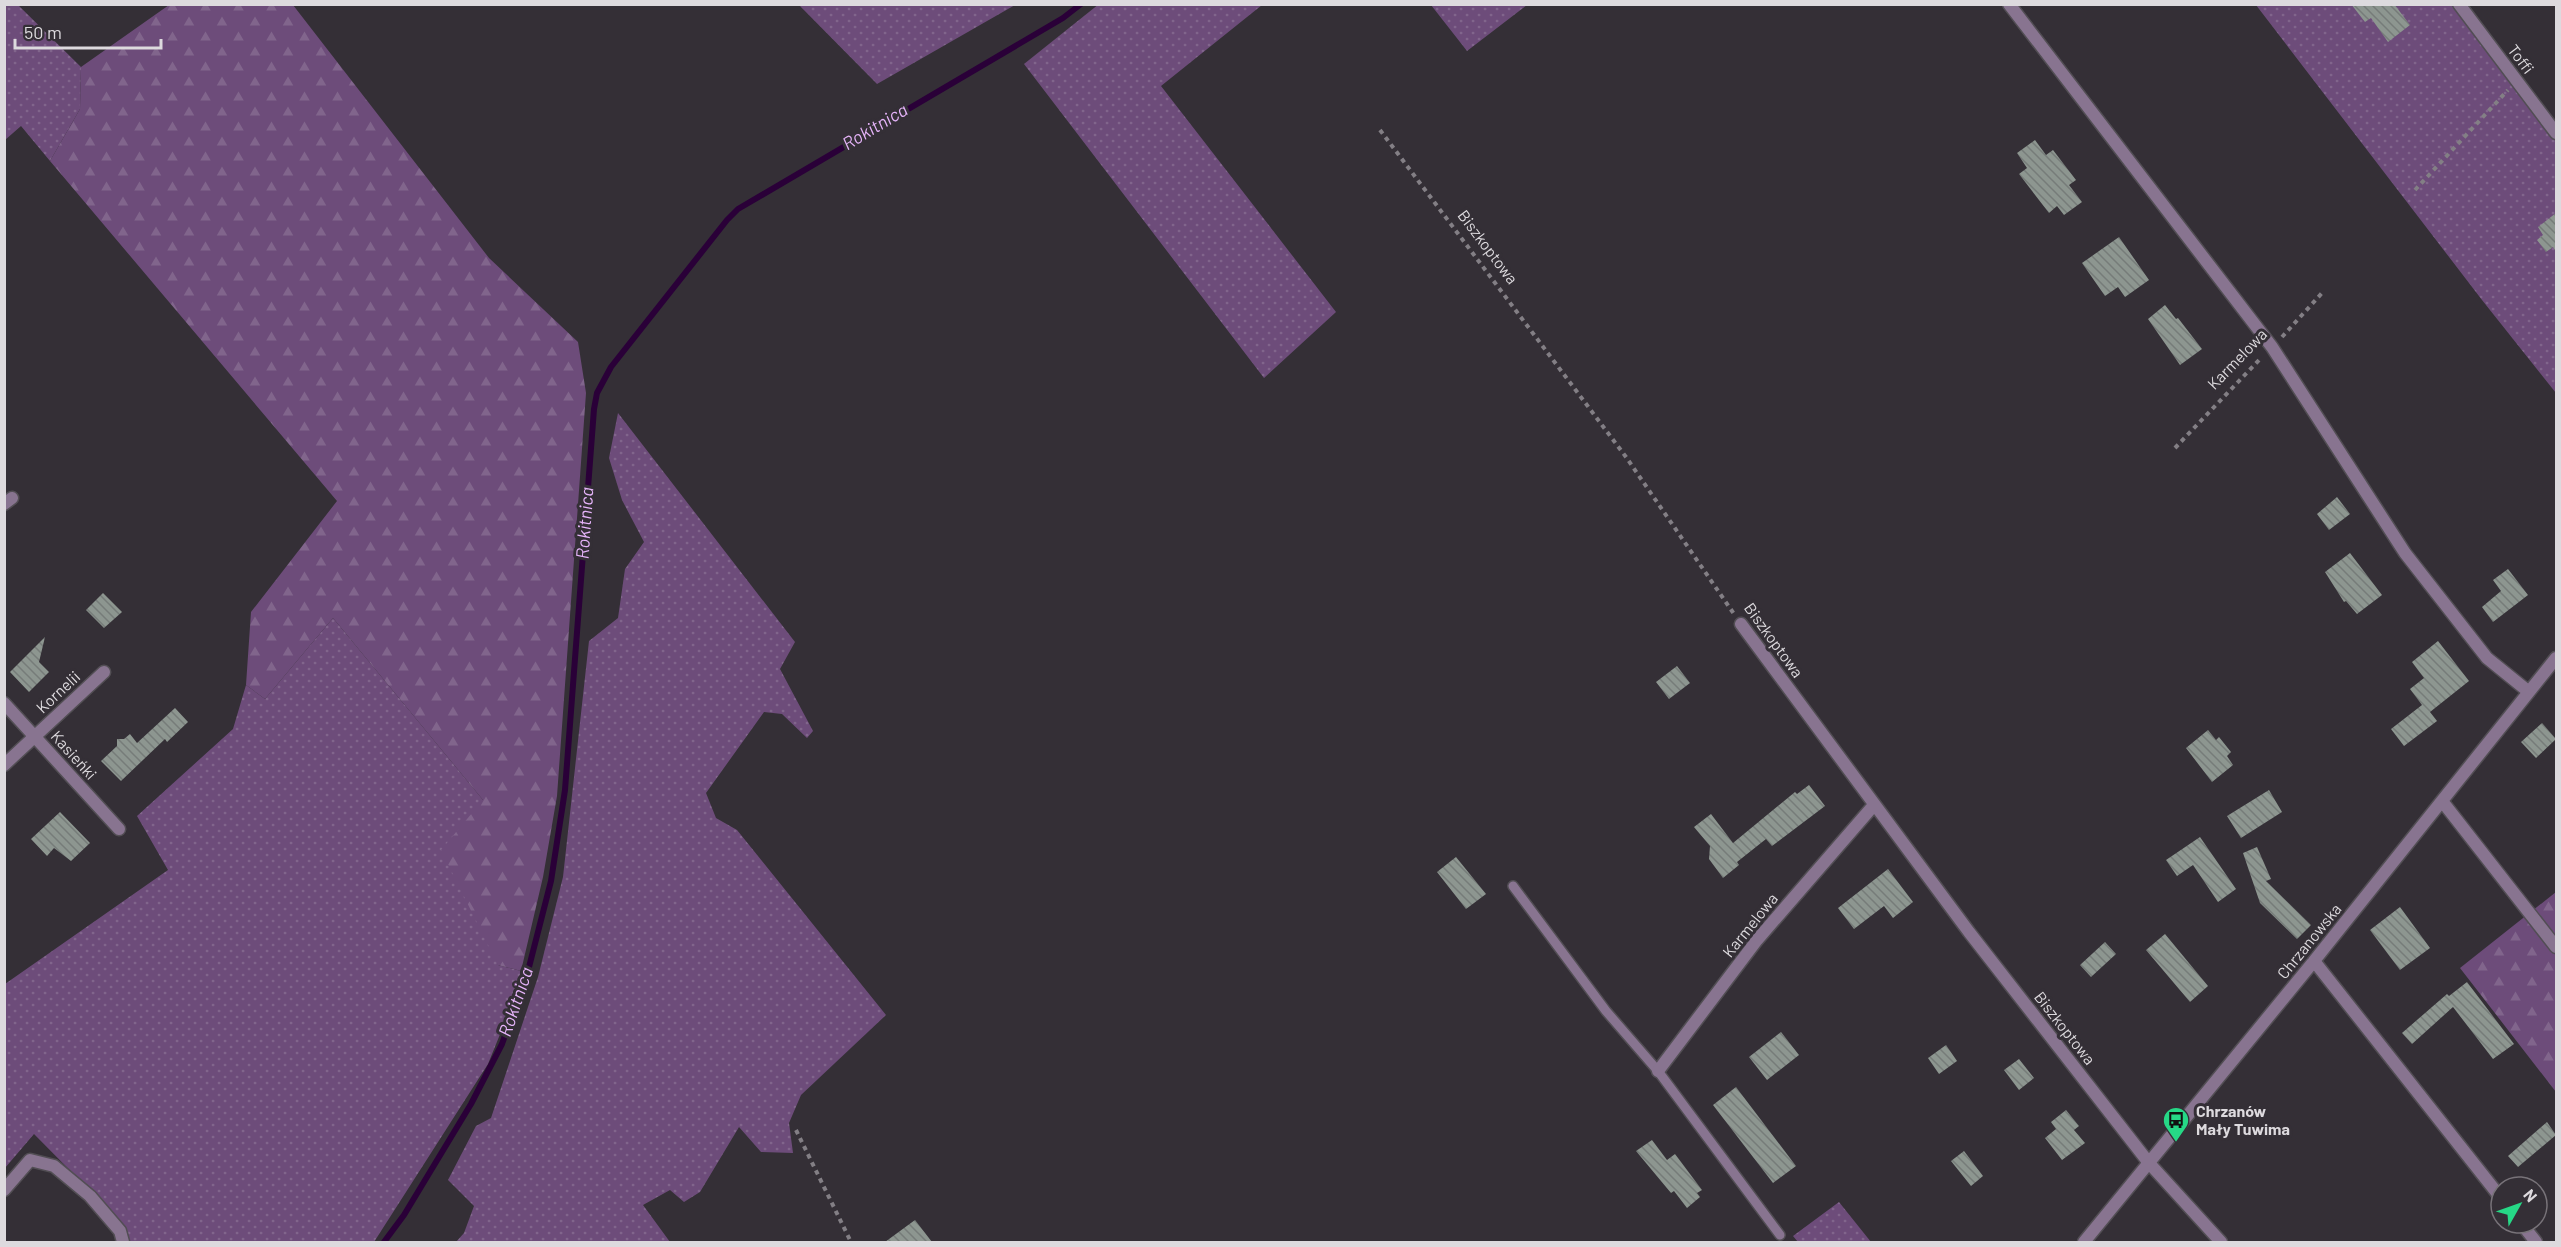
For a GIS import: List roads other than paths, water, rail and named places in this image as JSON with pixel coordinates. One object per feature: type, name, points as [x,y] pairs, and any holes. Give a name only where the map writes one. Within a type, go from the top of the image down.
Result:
[{"type":"street","points":[[2008,4],[2272,347],[2405,553],[2487,658],[2529,692]]},
{"type":"street","name":"Toffi","points":[[2459,4],[2556,133]]},
{"type":"street","name":"Biszkoptowa","points":[[1741,624],[1969,932],[2149,1163],[2221,1242]]},
{"type":"street","name":"Chrzanowska","points":[[2084,1242],[2314,961],[2556,657]]},
{"type":"street","name":"Kornelii","points":[[4,765],[104,672]]},
{"type":"street","name":"Kasieńki","points":[[4,703],[119,830]]},
{"type":"street","points":[[2442,801],[2556,947]]},
{"type":"street","name":"Karmelowa","points":[[1658,1071],[1757,940],[1874,805]]},
{"type":"street","points":[[2314,961],[2489,1183]]},
{"type":"street","points":[[4,1190],[30,1160],[54,1166],[90,1196],[120,1231],[123,1242]]},
{"type":"lane","points":[[1513,886],[1606,1011],[1658,1071],[1780,1235]]},
{"type":"waterway","name":"Rokitnica","points":[[384,1242],[404,1215],[471,1104],[502,1044],[528,971],[551,881],[565,790],[594,409],[597,393],[611,367],[738,209],[1063,18],[1081,4]]},
{"type":"place","name":"Chrzanów Mały Tuwima","points":[[2176,1143]]}]
